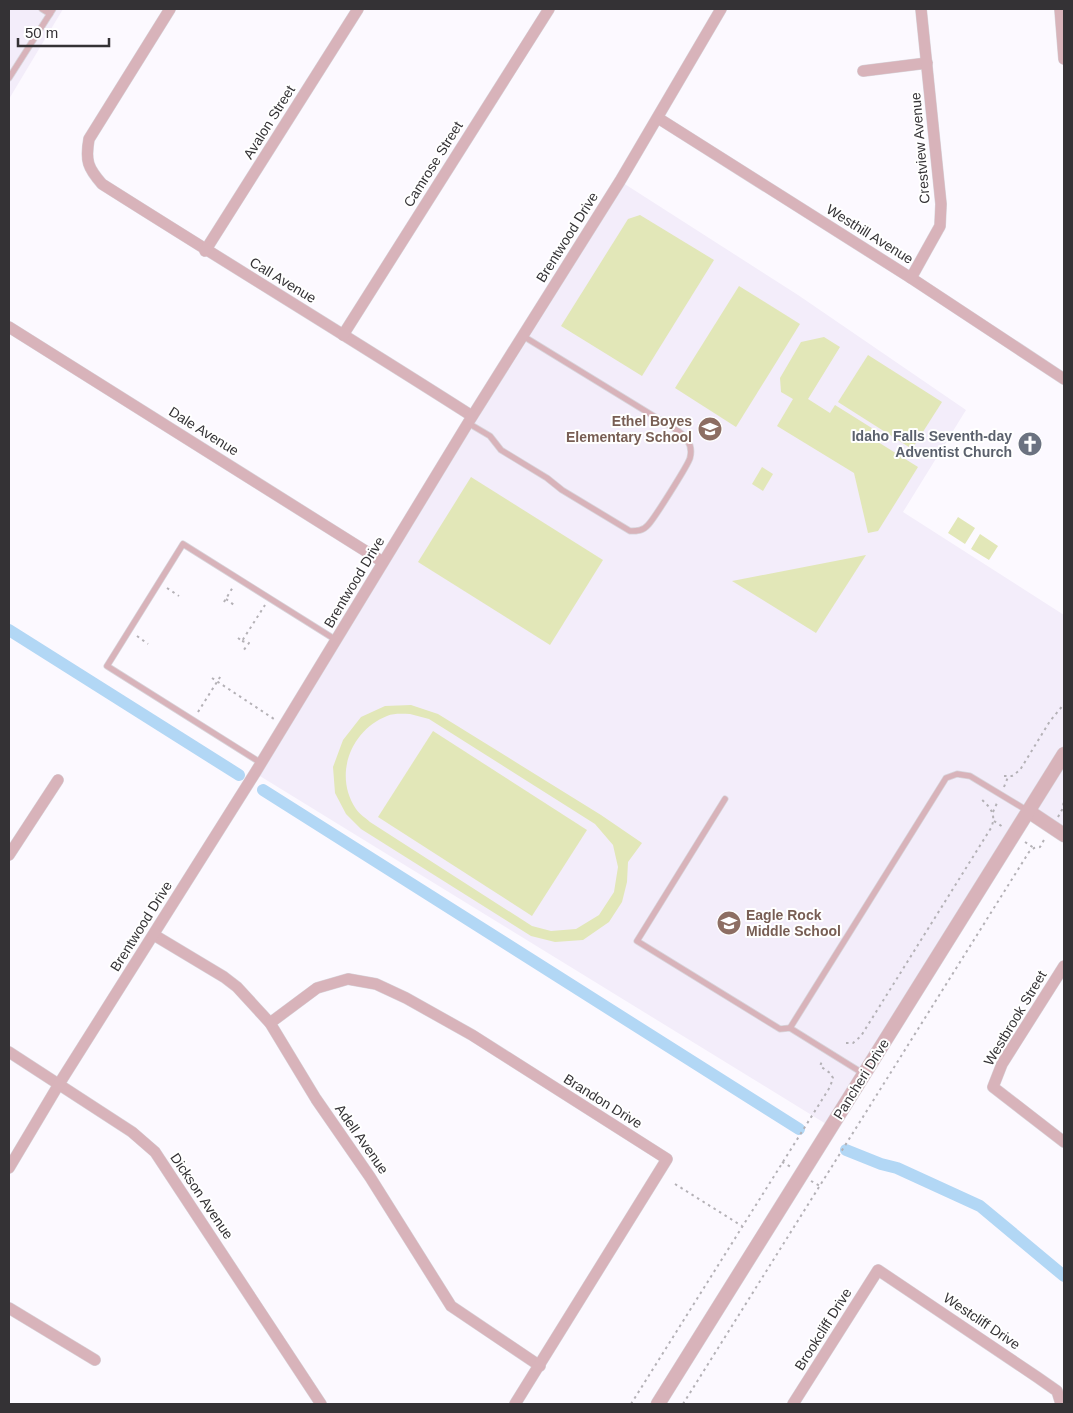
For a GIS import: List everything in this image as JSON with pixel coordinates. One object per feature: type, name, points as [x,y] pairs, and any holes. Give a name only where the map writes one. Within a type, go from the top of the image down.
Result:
[{"type":"street","name":"Call Avenue","points":[[170,9],[89,139],[87,151],[91,171],[102,184],[344,335],[470,420]]},
{"type":"street","name":"Avalon Street","points":[[205,250],[358,9]]},
{"type":"street","name":"Camrose Street","points":[[344,335],[549,9]]},
{"type":"street","name":"Brentwood Drive","points":[[9,1168],[59,1084],[261,764],[470,420],[620,181],[721,9]]},
{"type":"street","name":"Crestview Avenue","points":[[911,278],[940,226],[941,204],[921,9]]},
{"type":"street","points":[[1060,9],[1064,59]]},
{"type":"street","points":[[863,71],[927,63]]},
{"type":"street","name":"Westhill Avenue","points":[[658,118],[911,278],[1064,379]]},
{"type":"street","name":"Dale Avenue","points":[[9,327],[383,562]]},
{"type":"street","name":"Pancheri Drive","points":[[658,1404],[1064,754]]},
{"type":"street","points":[[10,851],[58,780]]},
{"type":"street","points":[[1028,811],[1064,835]]},
{"type":"street","name":"Adell Avenue","points":[[154,935],[224,977],[270,1023],[316,1099],[370,1177],[451,1306],[540,1366]]},
{"type":"street","name":"Westbrook Street","points":[[1064,966],[1002,1064],[993,1087],[1064,1142]]},
{"type":"street","name":"Brandon Drive","points":[[270,1023],[316,988],[348,979],[376,984],[406,998],[472,1035],[668,1160],[515,1404]]},
{"type":"street","name":"Dickson Avenue","points":[[9,1052],[132,1132],[155,1152],[321,1404]]},
{"type":"street","name":"Brookcliff Drive","points":[[793,1404],[878,1270]]},
{"type":"street","name":"Westcliff Drive","points":[[878,1270],[1037,1376],[1057,1391],[1062,1404]]},
{"type":"street","points":[[9,1308],[95,1360]]},
{"type":"lane","points":[[9,78],[52,11],[42,9]]},
{"type":"lane","points":[[470,420],[490,436],[501,450],[630,531],[640,531],[648,525],[690,458],[690,446],[686,438],[678,430],[523,336]]},
{"type":"lane","points":[[261,764],[106,666],[183,544],[336,640]]},
{"type":"lane","points":[[790,1028],[946,778],[957,774],[970,776],[1028,811]]},
{"type":"lane","points":[[725,798],[637,941],[780,1029],[790,1028],[864,1074]]},
{"type":"path","points":[[170,582],[167,588],[179,596]]},
{"type":"path","points":[[234,586],[225,600],[234,605]]},
{"type":"path","points":[[242,641],[265,605]]},
{"type":"path","points":[[137,636],[148,644]]},
{"type":"path","points":[[238,638],[249,643],[243,652]]},
{"type":"path","points":[[198,712],[222,674]]},
{"type":"path","points":[[212,678],[274,718]]},
{"type":"path","points":[[1004,776],[1012,776],[1020,770],[1050,721],[1064,704]]},
{"type":"path","points":[[846,1043],[853,1043],[862,1036],[992,828],[994,814],[991,808],[980,798]]},
{"type":"path","points":[[1063,808],[1064,798]]},
{"type":"path","points":[[683,1404],[1029,852],[1040,846]]},
{"type":"path","points":[[631,1404],[833,1082],[830,1073],[820,1066],[828,1051]]},
{"type":"path","points":[[675,1184],[742,1226]]},
{"type":"shaded area","points":[[9,9],[63,9],[9,99]]},
{"type":"shaded area","name":"Eagle Rock Middle School","points":[[620,181],[798,295],[966,410],[903,512],[1064,615],[1064,835],[1028,811],[831,1127],[255,773]]},
{"type":"green space","points":[[640,215],[714,260],[642,376],[561,326],[628,219]]},
{"type":"green space","points":[[739,286],[800,324],[736,427],[675,388]]},
{"type":"green space","points":[[824,337],[840,347],[808,399],[830,413],[835,405],[875,430],[870,437],[918,467],[878,531],[868,533],[854,473],[777,426],[793,399],[781,392],[780,378],[801,342]]},
{"type":"green space","points":[[868,355],[942,402],[912,449],[838,402]]},
{"type":"green space","points":[[762,467],[773,474],[763,491],[752,484]]},
{"type":"green space","points":[[471,477],[603,560],[550,645],[418,562]]},
{"type":"green space","points":[[958,517],[975,528],[965,544],[948,533]]},
{"type":"green space","points":[[980,534],[998,546],[989,560],[971,549]]},
{"type":"green space","points":[[866,555],[816,633],[732,581]]},
{"type":"green space","points":[[411,705],[438,714],[601,815],[642,843],[628,862],[627,882],[622,902],[609,922],[583,940],[555,942],[531,936],[361,829],[346,814],[335,793],[333,767],[343,740],[361,717],[385,706]],"holes":[[[393,714],[410,714],[429,719],[595,824],[613,845],[618,867],[614,892],[599,915],[576,929],[551,931],[532,926],[370,822],[357,811],[349,796],[346,782],[346,768],[349,755],[355,743],[374,723]]]},
{"type":"green space","points":[[433,731],[587,830],[532,916],[378,817]]},
{"type":"waterway","points":[[9,630],[239,775]]},
{"type":"waterway","points":[[263,790],[799,1129]]},
{"type":"waterway","points":[[846,1150],[881,1164],[897,1168],[980,1206],[1064,1276]]},
{"type":"place","name":"Ethel Boyes Elementary School","points":[[710,429]]},
{"type":"place","name":"Idaho Falls Seventh-day Adventist Church","points":[[1030,444]]},
{"type":"place","name":"Eagle Rock Middle School","points":[[729,923]]}]
